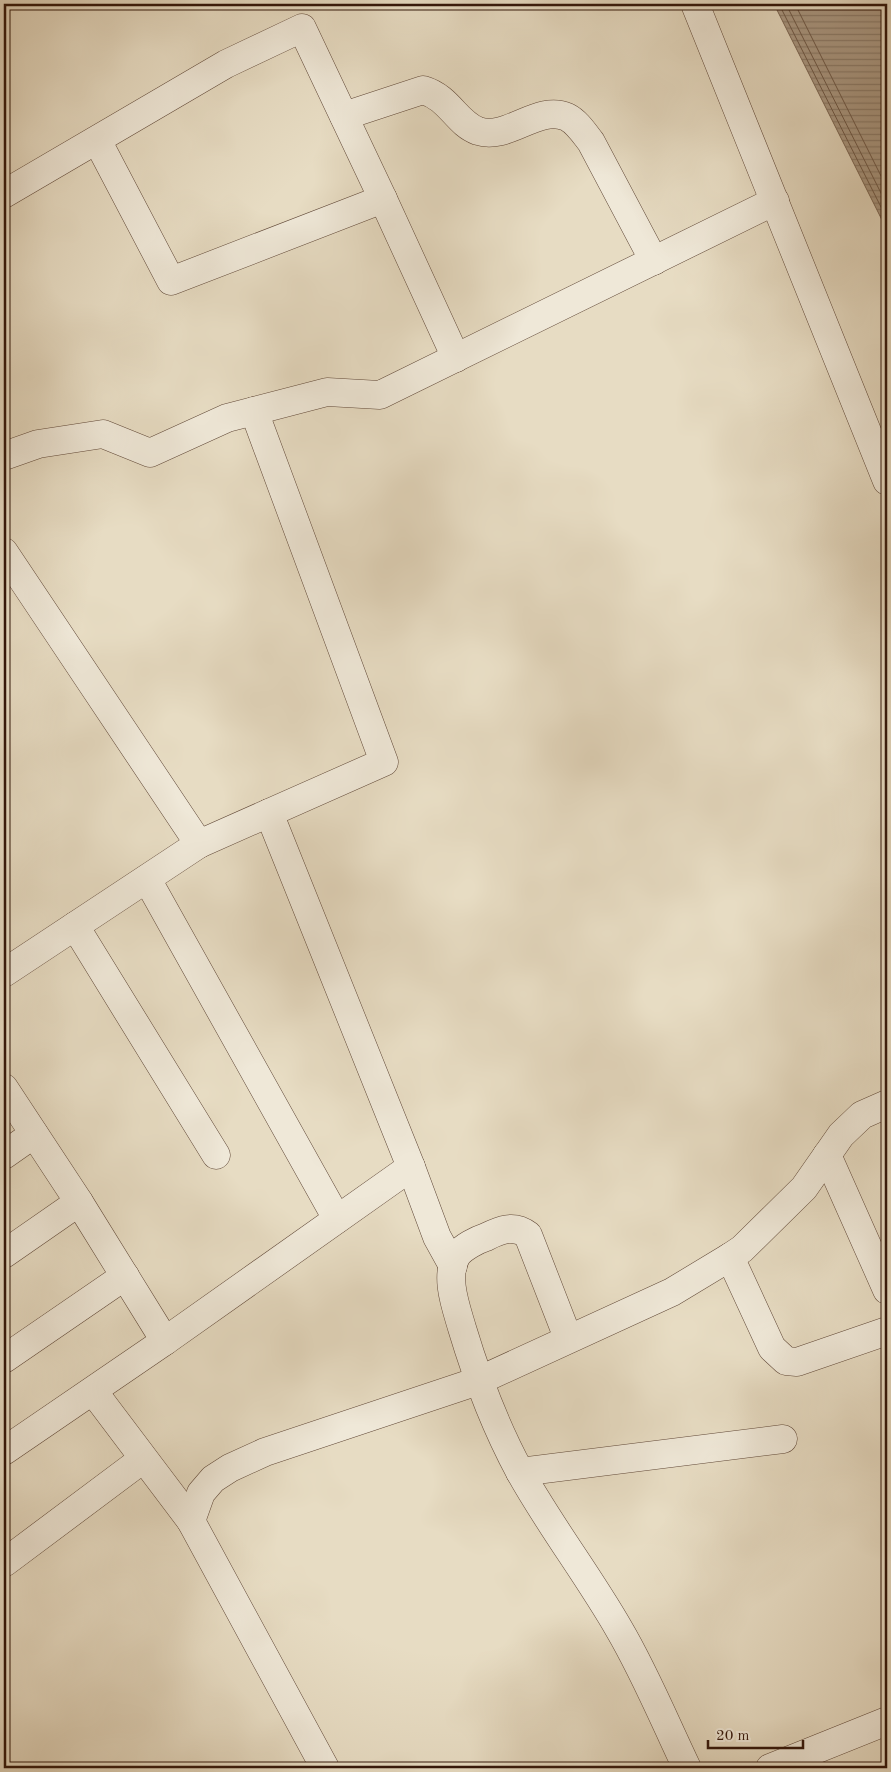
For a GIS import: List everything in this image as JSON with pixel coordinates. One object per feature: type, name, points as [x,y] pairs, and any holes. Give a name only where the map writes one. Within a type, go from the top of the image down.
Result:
[{"type":"street","points":[[695,4],[887,481]]},
{"type":"street","points":[[4,194],[226,64],[302,28],[456,358]]},
{"type":"street","points":[[344,116],[423,90],[434,93],[444,100],[464,122],[477,130],[492,132],[510,129],[544,116],[566,117],[578,126],[591,142],[654,261]]},
{"type":"street","points":[[97,140],[171,281],[383,199]]},
{"type":"street","points":[[4,456],[38,444],[103,434],[150,453],[226,418],[327,392],[380,395],[775,201]]},
{"type":"street","points":[[4,973],[199,844],[384,762],[254,411]]},
{"type":"street","points":[[7,565],[199,844]]},
{"type":"street","points":[[270,813],[437,1237],[453,1266]]},
{"type":"street","points":[[147,879],[338,1219]]},
{"type":"street","points":[[75,926],[216,1155]]},
{"type":"street","points":[[4,1088],[79,1202],[165,1341]]},
{"type":"street","points":[[186,1515],[213,1479],[230,1468],[265,1452],[478,1381],[568,1338],[672,1292],[742,1249],[804,1188],[841,1135],[876,1108]]},
{"type":"street","points":[[4,1155],[34,1134]]},
{"type":"street","points":[[827,1155],[887,1290]]},
{"type":"street","points":[[4,1451],[165,1341],[411,1167]]},
{"type":"street","points":[[4,1254],[79,1202]]},
{"type":"street","points":[[568,1338],[532,1240],[520,1229],[512,1228],[496,1232],[476,1241],[458,1253],[453,1266],[455,1303],[478,1381],[520,1472],[620,1629],[687,1768]]},
{"type":"street","points":[[730,1257],[772,1348],[786,1361],[797,1362],[887,1331]]},
{"type":"street","points":[[4,1359],[125,1276]]},
{"type":"street","points":[[93,1391],[186,1515],[318,1766]]},
{"type":"street","points":[[520,1472],[783,1439]]},
{"type":"street","points":[[4,1563],[144,1459]]},
{"type":"street","points":[[770,1768],[887,1721]]},
{"type":"water","points":[[774,4],[887,4],[887,230]]}]
